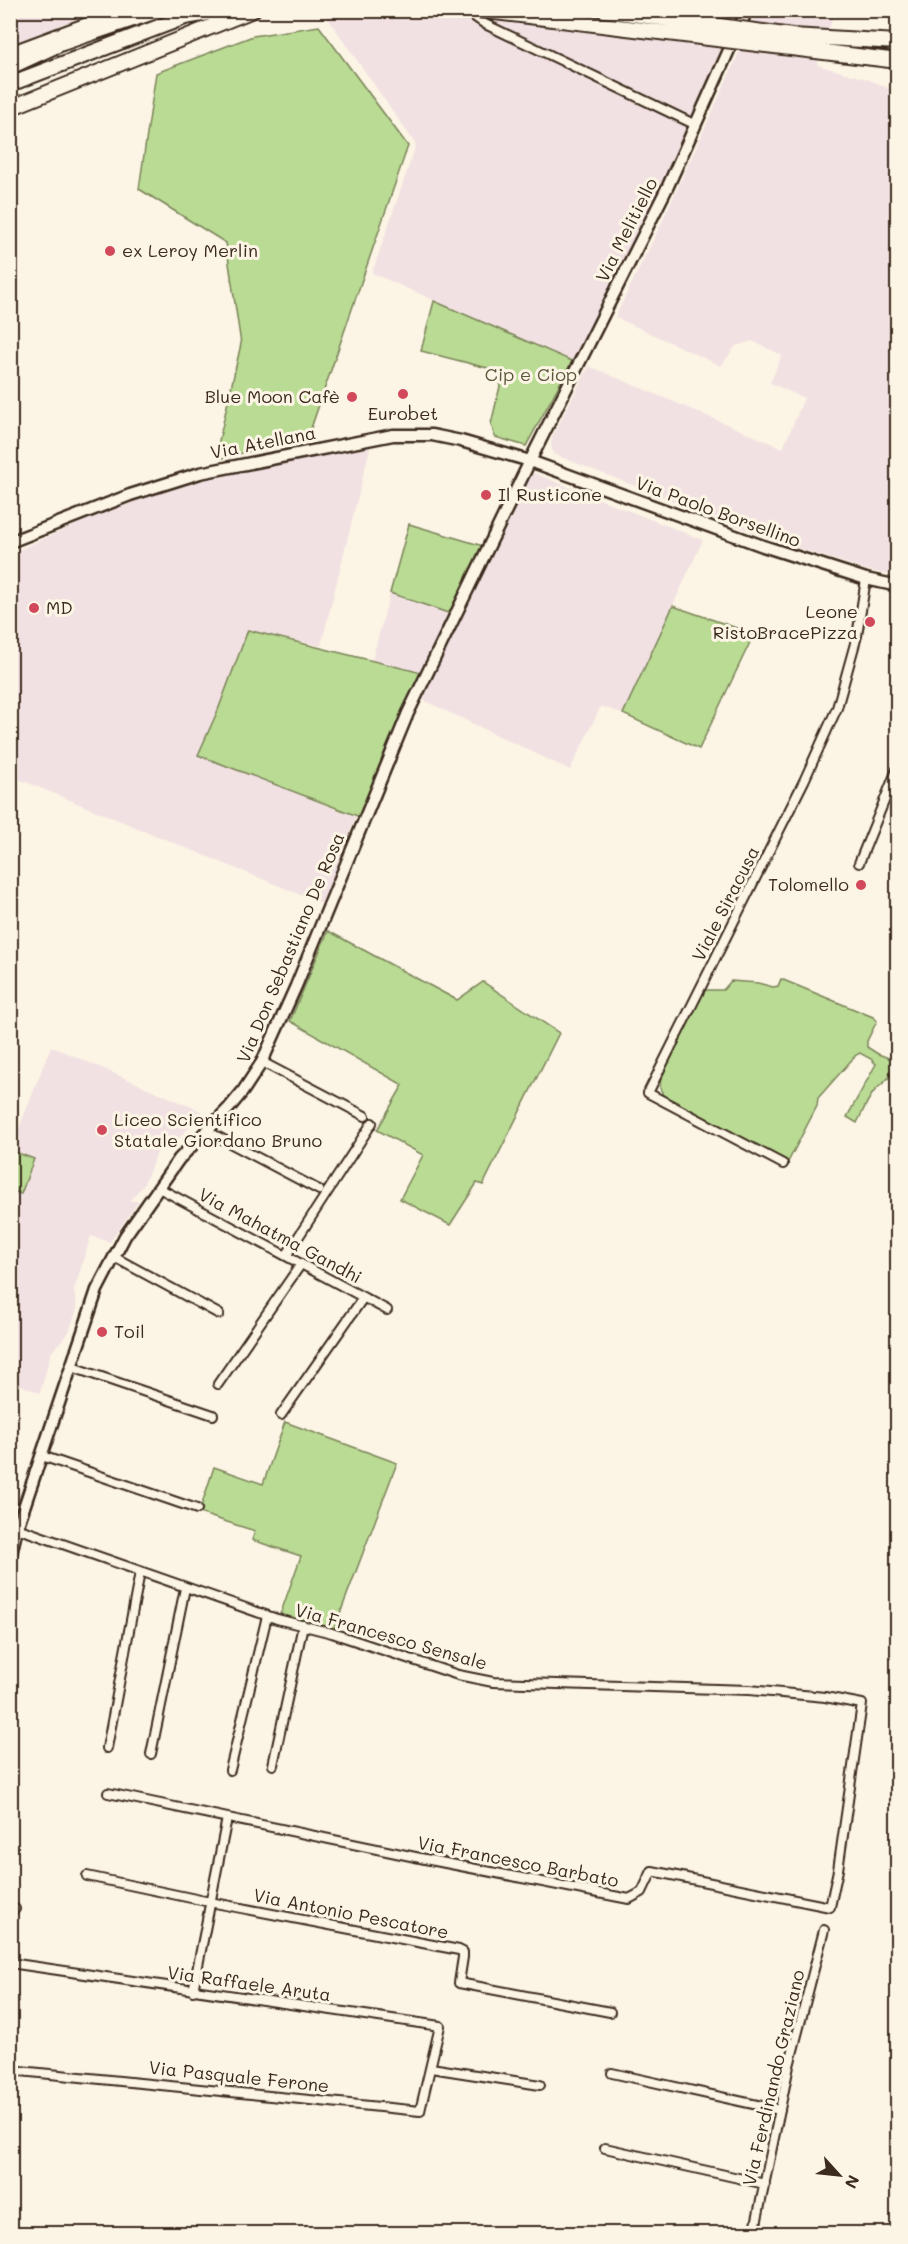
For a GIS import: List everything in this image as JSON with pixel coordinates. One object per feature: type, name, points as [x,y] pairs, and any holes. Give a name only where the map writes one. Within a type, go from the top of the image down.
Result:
[{"type":"highway","points":[[10,54],[128,10]]},
{"type":"highway","points":[[10,67],[62,43],[159,10]]},
{"type":"highway","points":[[10,84],[185,17],[225,10]]},
{"type":"highway","points":[[10,108],[253,10]]},
{"type":"highway","points":[[478,10],[897,61]]},
{"type":"highway","points":[[604,10],[792,36],[897,42]]},
{"type":"street","points":[[465,10],[485,24],[696,125]]},
{"type":"street","name":"Via Melitiello","points":[[530,461],[668,186],[747,10]]},
{"type":"street","name":"Via Atellana","points":[[12,544],[130,495],[200,473],[393,435],[432,435],[530,461]]},
{"type":"street","name":"Via Paolo Borsellino","points":[[530,461],[763,546],[866,579],[897,586]]},
{"type":"street","name":"Via Don Sebastiano De Rosa","points":[[10,1558],[16,1524],[42,1456],[97,1290],[125,1236],[159,1188],[186,1151],[243,1091],[261,1062],[296,986],[408,713],[530,461]]},
{"type":"street","name":"Viale Siracusa","points":[[783,1164],[648,1093],[804,781],[837,708],[857,636],[866,579]]},
{"type":"street","points":[[859,863],[897,767]]},
{"type":"street","points":[[261,1062],[365,1116]]},
{"type":"street","points":[[286,1256],[372,1123]]},
{"type":"street","points":[[207,1131],[319,1190]]},
{"type":"street","name":"Via Mahatma Gandhi","points":[[159,1188],[387,1310]]},
{"type":"street","points":[[114,1257],[219,1314]]},
{"type":"street","points":[[218,1384],[301,1264]]},
{"type":"street","points":[[281,1415],[363,1298]]},
{"type":"street","points":[[72,1367],[213,1415]]},
{"type":"street","points":[[42,1456],[197,1509]]},
{"type":"street","name":"Via Francesco Sensale","points":[[16,1524],[185,1588],[267,1616],[332,1633],[442,1671],[493,1682],[749,1690],[825,1697],[862,1704],[860,1720]]},
{"type":"street","points":[[107,1748],[140,1572]]},
{"type":"street","points":[[151,1754],[185,1588]]},
{"type":"street","points":[[230,1770],[267,1616]]},
{"type":"street","points":[[273,1765],[303,1625]]},
{"type":"street","name":"Via Francesco Barbato","points":[[108,1793],[629,1899],[642,1892],[652,1871],[830,1907],[838,1870],[860,1720]]},
{"type":"street","points":[[193,1991],[227,1818]]},
{"type":"street","name":"Via Antonio Pescatore","points":[[87,1876],[459,1950],[463,1952],[459,1983],[610,2012]]},
{"type":"street","name":"Via Ferdinando Graziano","points":[[754,2234],[789,2066],[824,1930]]},
{"type":"street","name":"Via Raffaele Aruta","points":[[10,1963],[440,2026],[431,2068]]},
{"type":"street","points":[[431,2068],[540,2085]]},
{"type":"street","name":"Via Pasquale Ferone","points":[[10,2070],[420,2111],[431,2068]]},
{"type":"street","points":[[612,2073],[780,2110]]},
{"type":"street","points":[[605,2148],[765,2184]]},
{"type":"shaded area","points":[[11,10],[98,10],[98,11],[11,44]]},
{"type":"shaded area","points":[[322,10],[740,11],[661,187],[572,361],[372,273],[416,145]]},
{"type":"shaded area","points":[[758,11],[835,11],[817,65],[870,80],[897,92],[897,576],[866,570],[768,538],[553,454],[552,437],[589,366],[783,448],[804,398],[770,383],[782,355],[752,341],[736,346],[721,366],[615,317],[661,224]]},
{"type":"shaded area","points":[[371,444],[321,646],[248,630],[218,710],[198,754],[356,817],[323,904],[11,776],[10,562],[18,550],[131,500],[198,479]]},
{"type":"shaded area","points":[[531,472],[703,540],[623,714],[601,706],[570,770],[421,699]]},
{"type":"shaded area","points":[[390,593],[451,614],[422,673],[372,660]]},
{"type":"shaded area","name":"Liceo Scientifico Statale Giordano Bruno","points":[[51,1046],[203,1112],[169,1149],[158,1150],[143,1186],[129,1201],[139,1201],[110,1242],[91,1236],[74,1290],[77,1309],[69,1332],[51,1353],[40,1393],[11,1381],[10,1151]]},
{"type":"green space","points":[[319,26],[408,146],[308,437],[222,458],[216,454],[241,344],[226,243],[139,189],[156,73],[253,36]]},
{"type":"green space","name":"Cip e Ciop","points":[[434,301],[572,361],[526,446],[495,437],[491,424],[501,382],[495,370],[421,351]]},
{"type":"green space","points":[[409,524],[483,546],[451,614],[390,593]]},
{"type":"green space","points":[[673,606],[754,634],[699,749],[623,714]]},
{"type":"green space","points":[[248,630],[422,673],[387,746],[360,817],[198,755],[218,710]]},
{"type":"green space","points":[[328,931],[457,1000],[483,982],[559,1033],[483,1185],[477,1183],[450,1225],[400,1199],[423,1155],[377,1130],[403,1085],[290,1021]]},
{"type":"green space","points":[[781,979],[873,1017],[877,1021],[867,1041],[867,1047],[892,1059],[894,1065],[891,1075],[873,1093],[857,1123],[847,1117],[876,1064],[860,1053],[856,1055],[818,1098],[817,1106],[788,1162],[664,1097],[660,1088],[661,1075],[705,990],[723,990],[731,981],[758,983],[773,987],[778,986]]},
{"type":"green space","points":[[15,1152],[34,1159],[21,1194],[11,1190],[11,1164]]},
{"type":"green space","points":[[285,1422],[397,1463],[333,1632],[280,1615],[301,1556],[252,1540],[255,1531],[199,1513],[214,1467],[263,1484]]},
{"type":"place","name":"ex Leroy Merlin","points":[[110,251]]},
{"type":"place","name":"Eurobet","points":[[403,394]]},
{"type":"place","name":"Blue Moon Cafè","points":[[352,397]]},
{"type":"place","name":"Il Rusticone","points":[[486,495]]},
{"type":"place","name":"MD","points":[[34,608]]},
{"type":"place","name":"Leone RistoBracePizza","points":[[870,622]]},
{"type":"place","name":"Tolomello","points":[[861,885]]},
{"type":"place","name":"Liceo Scientifico Statale Giordano Bruno","points":[[102,1130]]},
{"type":"place","name":"Toil","points":[[102,1332]]}]
